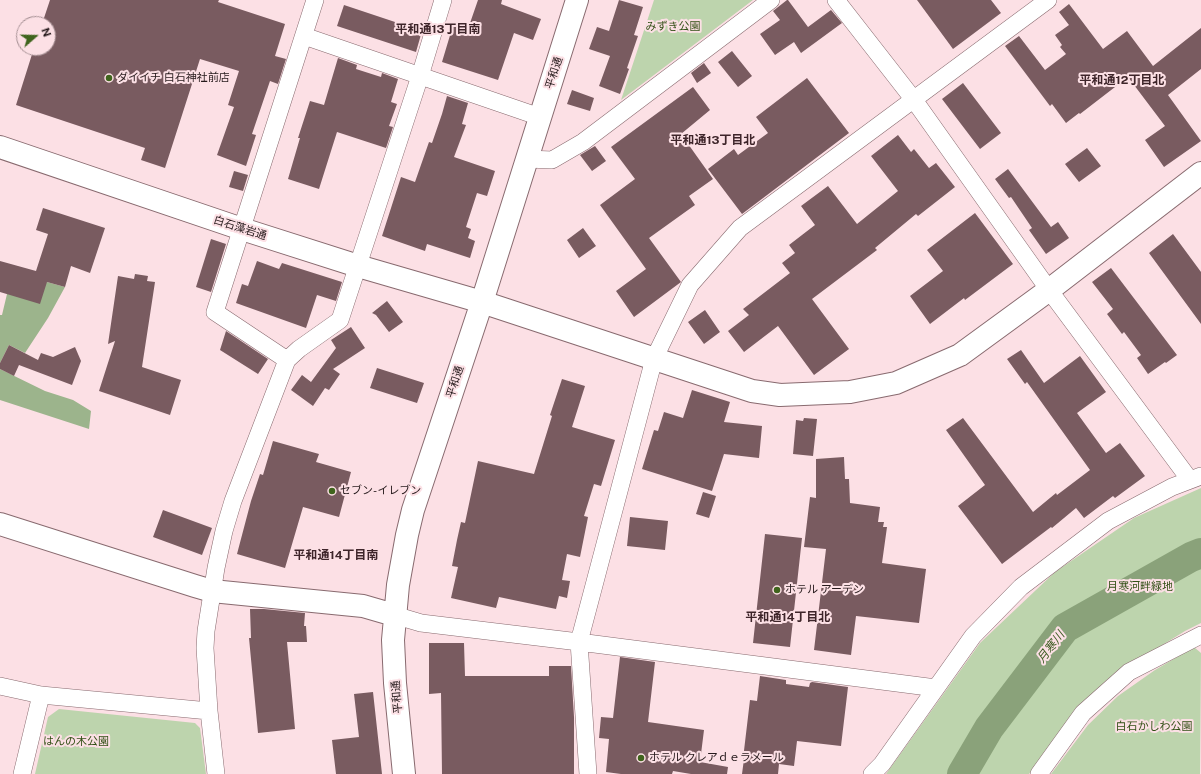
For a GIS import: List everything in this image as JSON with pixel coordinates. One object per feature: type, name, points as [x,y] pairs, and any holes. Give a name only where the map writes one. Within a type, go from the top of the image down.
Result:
[{"type":"street","points":[[287,360],[215,312],[315,0]]},
{"type":"street","points":[[216,774],[208,711],[205,648],[212,591],[224,531],[233,501],[287,360],[299,349],[340,320],[420,76],[443,0]]},
{"type":"street","name":"平和通","points":[[404,774],[395,683],[393,640],[394,615],[398,584],[413,510],[482,302],[577,0]]},
{"type":"street","points":[[527,159],[552,160],[583,142],[771,0]]},
{"type":"street","points":[[836,0],[914,100],[1049,290],[1195,478],[1172,487],[1108,521],[1020,587],[973,636],[882,764],[872,774]]},
{"type":"street","points":[[588,774],[579,642],[654,359],[690,285],[740,228],[1048,0]]},
{"type":"street","points":[[304,36],[540,117]]},
{"type":"street","name":"白石藻岩通","points":[[0,147],[242,229],[358,266],[482,302],[752,391],[780,395],[850,392],[896,383],[960,355],[1049,290],[1201,174]]},
{"type":"street","points":[[0,524],[212,591],[363,606],[422,623],[936,688]]},
{"type":"street","points":[[1039,774],[1083,713],[1129,672],[1201,635]]},
{"type":"street","points":[[0,686],[41,695],[208,711]]},
{"type":"street","points":[[22,774],[41,695]]},
{"type":"green space","name":"みずき公園","points":[[654,0],[753,0],[621,100]]},
{"type":"green space","points":[[47,282],[65,287],[48,318],[25,353],[9,345],[0,363],[0,315],[2,315],[7,294]]},
{"type":"green space","points":[[0,369],[45,391],[73,400],[91,411],[89,429],[0,400]]},
{"type":"green space","name":"月寒河畔緑地","points":[[1201,488],[1201,623],[1185,631],[1124,669],[1050,746],[1029,774],[886,774],[980,643],[1055,572],[1134,518]]},
{"type":"green space","name":"白石かしわ公園","points":[[1194,647],[1201,653],[1200,774],[1051,774],[1088,725],[1118,696],[1155,670]]},
{"type":"green space","name":"はんの木公園","points":[[59,709],[195,723],[200,728],[206,774],[35,774],[48,717]]},
{"type":"building","name":"ダイイチ 白石神社前店","points":[[50,0],[219,0],[218,2],[285,24],[275,56],[286,59],[278,84],[270,81],[252,134],[256,135],[246,166],[217,155],[234,107],[228,105],[239,71],[200,59],[165,168],[141,160],[145,148],[16,105],[31,56],[56,56],[56,16],[45,16]]},
{"type":"building","points":[[478,0],[502,0],[501,4],[541,19],[533,40],[514,33],[498,80],[442,62],[454,22],[469,26]]},
{"type":"building","points":[[619,0],[643,7],[634,35],[638,36],[620,94],[599,86],[610,56],[589,49],[597,27],[609,31]]},
{"type":"building","points":[[787,0],[808,27],[831,10],[842,23],[801,53],[794,42],[775,55],[760,34],[780,20],[773,11]]},
{"type":"building","points":[[917,0],[991,0],[1001,13],[953,49]]},
{"type":"building","points":[[1069,4],[1103,49],[1127,31],[1153,66],[1201,28],[1201,69],[1168,95],[1201,141],[1164,167],[1145,140],[1165,126],[1128,77],[1066,123],[1052,104],[1050,106],[1005,46],[1019,36],[1045,70],[1066,54],[1060,47],[1062,45],[1055,35],[1069,25],[1059,12]]},
{"type":"building","points":[[344,5],[422,31],[416,52],[337,26]]},
{"type":"building","points":[[732,51],[752,76],[738,87],[718,62]]},
{"type":"building","points":[[338,58],[357,65],[356,69],[381,77],[382,73],[398,79],[391,102],[397,104],[389,126],[393,127],[386,148],[337,132],[319,189],[288,179],[300,138],[298,138],[310,101],[324,105]]},
{"type":"building","points":[[704,63],[711,73],[697,83],[691,73]]},
{"type":"building","points":[[807,78],[849,133],[742,214],[708,169],[734,149],[738,155],[768,133],[756,117]]},
{"type":"building","points":[[963,83],[1001,133],[980,149],[942,99]]},
{"type":"building","points":[[693,87],[710,110],[681,134],[713,179],[689,196],[695,205],[649,238],[681,282],[634,317],[616,291],[646,269],[600,205],[635,179],[611,147]]},
{"type":"building","points":[[572,90],[594,98],[590,111],[567,104]]},
{"type":"building","points":[[447,96],[468,103],[462,124],[466,125],[454,157],[495,171],[487,196],[477,193],[466,227],[471,229],[468,238],[475,241],[470,258],[427,244],[425,251],[382,236],[401,177],[415,182],[429,142],[432,143]]},
{"type":"building","points":[[898,135],[911,152],[914,149],[929,168],[936,163],[955,187],[918,216],[916,214],[875,248],[877,250],[812,299],[849,349],[814,375],[778,326],[744,352],[728,331],[749,315],[743,309],[790,273],[782,263],[795,253],[789,245],[815,225],[801,206],[828,186],[857,224],[898,191],[871,156]]},
{"type":"building","points":[[595,146],[606,161],[592,171],[580,155]]},
{"type":"building","points":[[1087,148],[1101,166],[1079,182],[1065,164]]},
{"type":"building","points":[[1008,169],[1051,227],[1058,222],[1069,238],[1046,254],[1029,230],[1032,228],[1011,197],[1009,198],[995,179]]},
{"type":"building","points":[[234,171],[248,175],[243,191],[229,187]]},
{"type":"building","points":[[43,208],[105,228],[90,273],[71,266],[65,287],[47,282],[40,304],[0,292],[0,261],[36,271],[48,234],[36,230]]},
{"type":"building","points":[[975,213],[1013,264],[930,324],[910,296],[943,271],[927,250]]},
{"type":"building","points":[[583,228],[596,246],[579,258],[567,240]]},
{"type":"building","points":[[1173,234],[1201,272],[1201,324],[1149,253]]},
{"type":"building","points":[[211,239],[226,244],[211,292],[196,287]]},
{"type":"building","points":[[257,261],[279,269],[282,263],[342,282],[336,301],[317,295],[306,328],[236,303],[242,284],[248,286]]},
{"type":"building","points":[[1111,268],[1177,355],[1148,374],[1137,358],[1141,355],[1124,332],[1122,334],[1107,314],[1113,309],[1092,282]]},
{"type":"building","points":[[135,274],[148,276],[147,281],[155,282],[142,367],[181,380],[170,415],[99,391],[115,341],[108,344],[118,276],[134,279]]},
{"type":"building","points":[[387,301],[403,322],[389,332],[376,315],[372,313]]},
{"type":"building","points":[[705,310],[720,332],[704,344],[688,322]]},
{"type":"building","points":[[351,327],[365,348],[333,369],[340,374],[329,390],[325,388],[313,406],[291,390],[302,375],[311,382],[336,348],[331,340]]},
{"type":"building","points":[[226,331],[268,359],[258,374],[220,350]]},
{"type":"building","points":[[9,345],[38,360],[41,353],[53,357],[75,347],[81,361],[72,385],[19,365],[14,376],[0,369],[0,363]]},
{"type":"building","points":[[1021,350],[1044,383],[1080,356],[1106,392],[1077,413],[1106,453],[1120,443],[1145,476],[1115,498],[1113,496],[1084,518],[1076,508],[1052,528],[1051,527],[1002,564],[958,506],[985,485],[946,430],[963,418],[1033,512],[1056,493],[1057,495],[1090,470],[1027,382],[1025,384],[1007,359]]},
{"type":"building","points":[[377,368],[424,383],[417,403],[370,388]]},
{"type":"building","points":[[562,379],[585,386],[572,427],[615,440],[601,486],[594,484],[584,516],[588,517],[580,557],[567,554],[562,580],[570,581],[567,598],[559,596],[556,609],[499,597],[496,608],[451,598],[458,567],[452,566],[457,540],[461,522],[465,523],[478,461],[534,474],[552,416],[550,415]]},
{"type":"building","points":[[692,390],[730,402],[724,422],[762,426],[759,458],[724,454],[712,491],[642,469],[654,430],[658,431],[664,412],[683,418]]},
{"type":"building","points":[[804,418],[817,419],[813,456],[793,454],[796,420],[803,421]]},
{"type":"building","points":[[273,441],[319,454],[316,462],[351,472],[339,517],[303,507],[285,568],[237,554],[251,501],[260,474],[263,475]]},
{"type":"building","points":[[844,457],[845,479],[849,479],[850,503],[880,507],[878,522],[884,522],[883,527],[887,527],[882,563],[926,569],[919,623],[856,616],[851,655],[814,650],[826,549],[804,547],[810,497],[816,498],[816,459]]},
{"type":"building","points":[[703,492],[716,496],[709,518],[696,514]]},
{"type":"building","points":[[163,510],[212,528],[202,555],[153,537]]},
{"type":"building","points":[[630,517],[668,521],[665,550],[627,546]]},
{"type":"building","name":"ホテル アーデン","points":[[765,534],[802,538],[790,647],[753,643]]},
{"type":"building","points":[[250,609],[305,613],[304,626],[306,626],[307,642],[287,642],[295,729],[258,733],[249,638],[251,638]]},
{"type":"building","points":[[429,643],[464,643],[465,676],[549,676],[549,666],[571,666],[574,717],[574,774],[442,774],[441,693],[429,694]]},
{"type":"building","points":[[620,657],[655,662],[648,722],[704,730],[700,762],[728,767],[727,774],[691,774],[673,771],[672,774],[621,774],[606,772],[609,739],[599,738],[601,717],[613,718]]},
{"type":"building","points":[[760,676],[786,680],[786,684],[809,687],[810,683],[812,682],[848,687],[841,746],[797,741],[794,766],[779,764],[778,774],[742,774],[750,700],[757,701]]},
{"type":"building","points":[[373,692],[382,774],[336,774],[332,740],[359,737],[354,694]]},
{"type":"waterway","name":"月寒川","points":[[962,774],[989,728],[1065,628],[1191,557],[1201,553]]},
{"type":"place","name":"ダイイチ 白石神社前店","points":[[109,78]]},
{"type":"place","name":"セブン-イレブン","points":[[332,491]]},
{"type":"place","name":"ホテル アーデン","points":[[777,590]]},
{"type":"place","name":"ホテル クレアｄｅラメール","points":[[641,758]]},
{"type":"district","name":"平和通13丁目南","points":[[438,29]]},
{"type":"district","name":"平和通12丁目北","points":[[1122,80]]},
{"type":"district","name":"平和通13丁目北","points":[[713,140]]},
{"type":"district","name":"平和通14丁目南","points":[[336,555]]},
{"type":"district","name":"平和通14丁目北","points":[[788,617]]}]
